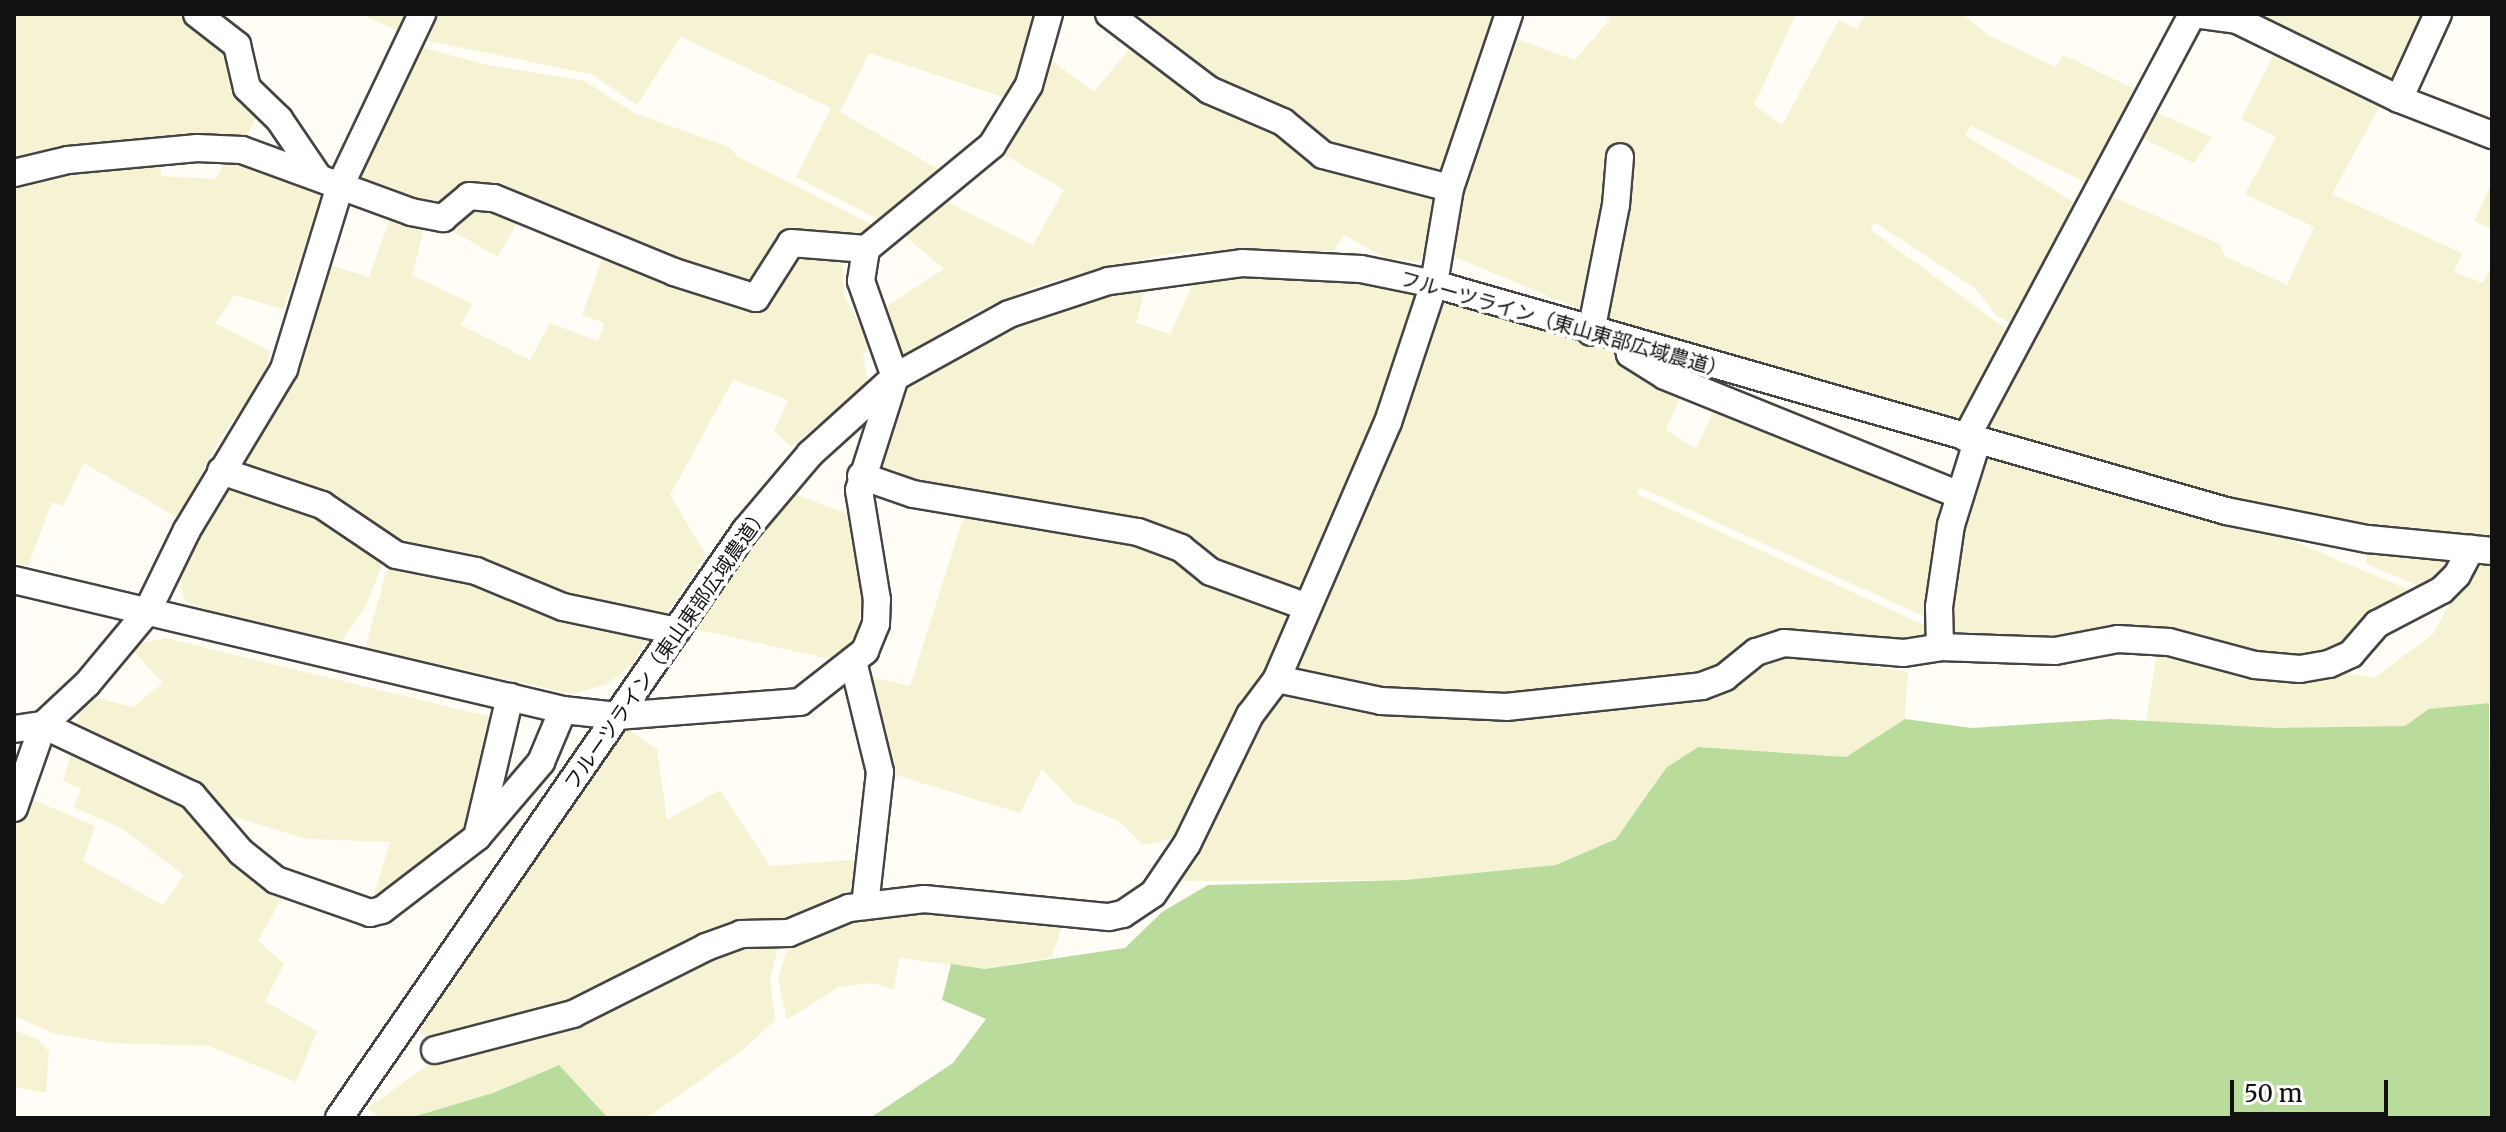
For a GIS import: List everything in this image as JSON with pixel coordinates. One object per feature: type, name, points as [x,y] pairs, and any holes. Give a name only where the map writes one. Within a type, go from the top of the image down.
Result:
[{"type":"street","points":[[197,14],[237,45],[247,88],[279,119],[329,182]]},
{"type":"street","points":[[14,808],[43,725],[87,684],[147,612],[221,471],[284,369],[329,182],[422,14]]},
{"type":"street","points":[[14,580],[563,710],[617,716],[800,702],[859,656],[876,624],[877,600],[861,476],[895,377],[861,281],[866,249],[992,145],[1029,85],[1049,14]]},
{"type":"street","points":[[1109,14],[1209,90],[1283,122],[1323,155],[1450,188]]},
{"type":"street","points":[[435,1050],[573,1014],[741,934],[789,933],[865,906],[924,899],[1109,917],[1123,914],[1153,894],[1187,844],[1250,715],[1277,679],[1388,422],[1434,284],[1450,188],[1509,14]]},
{"type":"street","points":[[1940,647],[1939,607],[1971,440],[2193,14],[2237,20],[2399,99],[2492,135]]},
{"type":"street","points":[[2399,99],[2438,14]]},
{"type":"street","points":[[14,173],[68,160],[197,148],[242,150],[329,182],[443,218],[469,196],[494,198],[674,272],[756,298],[791,243],[866,249]]},
{"type":"street","points":[[1591,332],[1616,205],[1620,157]]},
{"type":"street","name":"フルーツライン（東山東部広域農道）","points":[[339,1118],[677,631],[776,494],[836,428],[895,377],[1009,314],[1109,281],[1160,271],[1304,263],[1434,284],[1971,440],[2312,531],[2481,550]]},
{"type":"street","points":[[1627,342],[1630,354],[1665,376],[1960,495]]},
{"type":"street","points":[[221,471],[322,505],[396,555],[476,571],[563,607],[677,631]]},
{"type":"street","points":[[861,476],[913,494],[1138,532],[1181,548],[1211,572],[1307,607]]},
{"type":"street","points":[[1277,679],[1381,701],[1506,707],[1702,686],[1725,677],[1756,652],[1784,643],[1904,653],[1940,647],[2055,651],[2118,639],[2169,642],[2255,665],[2300,669],[2329,664],[2351,654],[2377,624],[2442,590],[2481,550]]},
{"type":"street","points":[[859,656],[880,772],[865,906]]},
{"type":"street","points":[[477,837],[510,697]]},
{"type":"street","points":[[14,729],[43,725],[192,795],[241,852],[276,880],[360,914],[382,910],[477,837],[536,770],[563,710]]},
{"type":"shaded area","points":[[14,14],[186,14],[231,49],[258,115],[242,143],[14,166]]},
{"type":"shaded area","points":[[362,14],[408,14],[399,32]]},
{"type":"shaded area","points":[[430,14],[1036,14],[1009,99],[869,53],[840,112],[945,173],[880,220],[796,177],[831,108],[681,37],[637,105],[591,74],[418,39]]},
{"type":"shaded area","points":[[1144,14],[1501,14],[1445,176],[1327,147],[1222,91],[1137,24]]},
{"type":"shaded area","points":[[1600,14],[1796,14],[1754,105],[1782,125],[1839,20],[1857,29],[1865,14],[1962,14],[1988,35],[2056,67],[2064,55],[2145,94],[2093,186],[1971,126],[1965,135],[2081,207],[2017,327],[1996,315],[1975,288],[1874,222],[1871,230],[2013,334],[1963,424],[1600,318],[1629,151],[1620,143],[1586,312],[1446,253],[1508,36],[1575,60],[1611,18]]},
{"type":"shaded area","points":[[2245,14],[2432,14],[2397,89]]},
{"type":"shaded area","points":[[1135,42],[1214,100],[1441,191],[1420,262],[1385,258],[1344,235],[1334,251],[1192,251],[1158,256],[1042,284],[975,312],[896,361],[874,314],[944,269],[900,232],[945,201],[1033,245],[1064,190],[1000,152],[1047,57],[1094,92]]},
{"type":"shaded area","points":[[413,45],[487,65],[585,81],[634,113],[729,147],[738,157],[873,225],[857,242],[786,237],[753,290],[502,196],[442,212],[352,185]]},
{"type":"shaded area","points":[[2277,48],[2384,99],[2332,194],[2462,253],[2454,272],[2483,283],[2492,265],[2492,540],[2241,506],[1977,429],[2104,193],[2220,244],[2225,256],[2287,285],[2314,227],[2245,194],[2276,137],[2241,119]]},
{"type":"shaded area","points":[[2149,109],[2212,137],[2194,163],[2135,134]]},
{"type":"shaded area","points":[[228,155],[324,194],[283,309],[235,295],[215,323],[270,351],[263,379],[219,440],[178,518],[84,463],[63,506],[52,502],[28,566],[14,563],[14,173],[160,159],[161,176],[216,179]]},
{"type":"shaded area","points":[[2492,182],[2492,229],[2474,221]]},
{"type":"shaded area","points":[[464,203],[520,216],[498,257],[444,226]]},
{"type":"shaded area","points":[[392,213],[426,221],[412,275],[472,304],[461,325],[530,360],[550,323],[598,341],[604,323],[582,315],[604,254],[760,300],[792,249],[842,254],[844,295],[871,346],[863,355],[868,384],[791,447],[774,431],[788,400],[733,380],[670,495],[706,555],[662,620],[564,597],[393,544],[228,460],[319,262],[369,277]]},
{"type":"shaded area","points":[[1237,275],[1348,280],[1416,293],[1378,423],[1305,597],[1217,567],[871,473],[899,393],[1000,331],[1091,294],[1145,290],[1136,323],[1170,334],[1196,277]]},
{"type":"shaded area","points":[[1432,295],[1612,352],[1682,394],[1666,430],[1696,449],[1716,406],[1951,499],[1932,620],[1641,488],[1637,494],[1933,629],[1928,640],[1910,644],[1788,633],[1692,680],[1507,696],[1379,692],[1287,674]]},
{"type":"shaded area","points":[[1984,457],[2283,537],[2412,591],[2348,648],[2315,660],[2266,656],[2197,633],[2127,630],[2048,643],[1953,635],[1946,622],[1958,530]]},
{"type":"shaded area","points":[[227,473],[319,510],[385,557],[366,606],[342,641],[225,616],[185,601],[176,572]]},
{"type":"shaded area","points":[[789,492],[853,516],[862,595],[856,645],[834,660],[691,628]]},
{"type":"shaded area","points":[[966,509],[1132,539],[1296,613],[1183,836],[1144,845],[1118,821],[1073,802],[1042,769],[1020,813],[889,773],[871,677],[910,686]]},
{"type":"shaded area","points":[[2368,550],[2456,562],[2447,580],[2421,587],[2366,564]]},
{"type":"shaded area","points":[[2486,562],[2492,562],[2492,713],[2488,703],[2430,709],[2406,726],[2278,728],[2146,721],[2158,648],[2272,680],[2341,672],[2374,678],[2434,633],[2457,589]]},
{"type":"shaded area","points":[[388,566],[471,579],[652,632],[633,663],[608,684],[572,694],[365,648]]},
{"type":"shaded area","points":[[166,638],[495,718],[470,821],[453,849],[370,907],[390,842],[306,839],[220,812],[72,731],[90,696],[133,707],[163,683],[133,651],[138,644]]},
{"type":"shaded area","points":[[1807,655],[1908,672],[1905,719],[1846,757],[1698,747],[1666,768],[1616,839],[1556,865],[1405,880],[1179,881],[1255,730],[1281,695],[1365,714],[1499,720],[1719,696],[1773,660]]},
{"type":"shaded area","points":[[624,727],[657,749],[667,820],[720,790],[770,866],[863,859],[858,900],[575,1007],[434,1043],[419,1031]]},
{"type":"shaded area","points":[[72,751],[184,801],[283,896],[258,941],[284,964],[265,1001],[317,1031],[296,1082],[209,1046],[109,1043],[53,1033],[14,1016],[14,826],[26,797],[95,826],[83,861],[163,905],[184,875],[121,828],[73,807],[81,789],[63,781]]},
{"type":"shaded area","points":[[906,909],[1064,921],[1052,957],[985,969],[899,958],[894,990],[872,983],[839,987],[787,1020],[778,979],[790,939],[849,916]]},
{"type":"shaded area","points":[[749,941],[778,948],[770,978],[775,1020],[743,1050],[647,1118],[608,1118],[558,1065],[493,1093],[409,1118],[378,1118],[368,1108],[428,1065],[579,1020]]},
{"type":"shaded area","points":[[14,1030],[37,1039],[49,1052],[46,1093],[14,1087]]},
{"type":"green space","points":[[2489,703],[2492,1118],[870,1118],[953,1063],[986,1019],[942,1000],[951,964],[985,969],[1125,948],[1162,912],[1208,885],[1405,880],[1556,865],[1616,839],[1666,768],[1698,747],[1846,757],[1905,719],[1972,728],[2111,719],[2278,728],[2405,726],[2429,709]]},
{"type":"green space","points":[[559,1065],[608,1118],[409,1118],[493,1093]]}]
